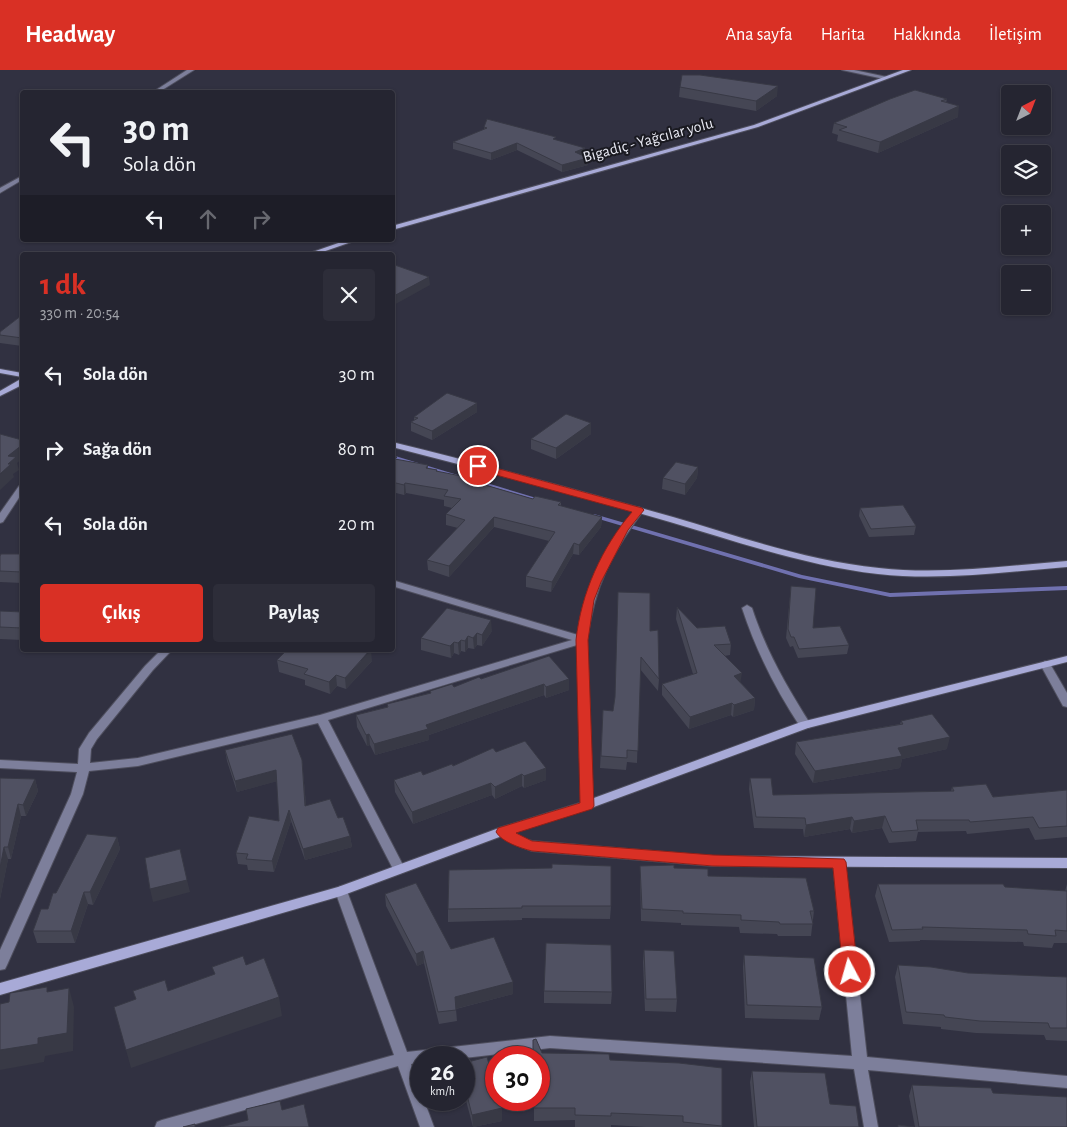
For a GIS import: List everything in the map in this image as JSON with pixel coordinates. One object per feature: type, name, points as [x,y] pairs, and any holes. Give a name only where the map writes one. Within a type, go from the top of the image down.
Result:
[{"type":"street","points":[[159,90],[191,70]]},
{"type":"street","points":[[845,70],[884,77]]},
{"type":"street","name":"Bigadiç - Yağcılar yolu","points":[[395,227],[756,126],[884,77],[908,70]]},
{"type":"street","points":[[0,191],[20,179]]},
{"type":"street","points":[[316,252],[348,242]]},
{"type":"street","points":[[0,371],[20,375]]},
{"type":"street","points":[[0,394],[20,383]]},
{"type":"street","points":[[395,445],[636,514],[811,559],[880,571],[946,574],[1067,564]]},
{"type":"street","points":[[0,520],[5,503],[20,493]]},
{"type":"street","points":[[587,806],[582,640],[584,621],[590,594],[623,528],[636,514]]},
{"type":"street","points":[[395,584],[582,640]]},
{"type":"street","points":[[747,608],[772,672],[805,725]]},
{"type":"street","points":[[0,764],[84,768],[138,762],[321,718],[582,640]]},
{"type":"street","points":[[0,965],[78,794],[84,768],[85,749],[99,726],[165,652]]},
{"type":"street","points":[[0,989],[341,891],[503,832],[587,806],[805,725],[1067,659]]},
{"type":"street","points":[[1045,664],[1067,703]]},
{"type":"street","points":[[321,718],[399,869]]},
{"type":"street","points":[[503,832],[520,842],[532,846],[713,861],[1067,864]]},
{"type":"street","points":[[839,862],[860,1063],[871,1127]]},
{"type":"street","points":[[341,891],[427,1127]]},
{"type":"street","points":[[162,1127],[402,1059],[550,1042],[860,1063],[1067,1082]]},
{"type":"building","points":[[682,75],[700,75],[778,86],[756,101],[680,87]]},
{"type":"building","points":[[915,90],[947,99],[941,101],[959,106],[880,142],[839,130],[847,127],[834,123],[890,99]]},
{"type":"building","points":[[487,119],[556,137],[553,139],[585,148],[575,152],[588,158],[562,165],[517,143],[491,153],[453,142],[487,128],[484,127]]},
{"type":"building","points":[[395,265],[429,277],[395,295]]},
{"type":"building","points":[[20,317],[20,338],[0,335],[0,332]]},
{"type":"building","points":[[447,393],[477,403],[432,431],[411,422],[418,418],[414,417]]},
{"type":"building","points":[[566,414],[591,423],[556,448],[531,439]]},
{"type":"building","points":[[0,434],[20,439],[20,447],[8,456],[16,457],[0,474]]},
{"type":"building","points":[[395,459],[428,465],[426,468],[436,471],[486,481],[485,485],[533,499],[535,496],[561,502],[558,505],[602,517],[579,545],[574,543],[552,582],[526,576],[555,532],[494,517],[449,566],[427,560],[465,520],[446,514],[461,499],[444,496],[448,490],[405,483],[404,485],[395,483]]},
{"type":"building","points":[[676,462],[698,467],[685,484],[663,478]]},
{"type":"building","points":[[903,505],[916,526],[871,529],[860,508]]},
{"type":"building","points":[[1,554],[20,554],[20,572],[0,571]]},
{"type":"building","points":[[791,586],[816,588],[813,628],[840,626],[849,645],[799,649],[788,629]]},
{"type":"building","points":[[618,592],[650,593],[650,631],[658,630],[659,679],[641,657],[638,751],[627,750],[627,758],[601,756],[603,710],[613,711],[615,697]]},
{"type":"building","points":[[677,607],[697,628],[725,626],[731,644],[714,645],[742,673],[734,676],[755,698],[734,705],[732,703],[690,717],[662,684],[697,673]]},
{"type":"building","points":[[447,608],[491,620],[482,635],[477,633],[473,638],[468,636],[465,641],[454,642],[450,646],[421,638]]},
{"type":"building","points":[[0,611],[20,612],[20,628],[0,627]]},
{"type":"building","points":[[285,652],[368,652],[345,678],[336,675],[329,682],[304,674],[308,669],[277,660]]},
{"type":"building","points":[[549,656],[569,679],[546,687],[544,684],[426,725],[428,729],[374,744],[369,734],[366,735],[356,715],[388,707],[387,704],[431,693],[430,691],[452,684],[454,687],[479,677],[481,679]]},
{"type":"building","points":[[932,714],[950,737],[898,748],[902,756],[815,771],[796,742],[903,724],[901,721]]},
{"type":"building","points":[[292,734],[302,760],[305,806],[330,799],[338,818],[343,817],[350,836],[303,849],[289,810],[272,861],[246,859],[248,854],[236,853],[249,816],[279,821],[276,770],[235,781],[225,750]]},
{"type":"building","points":[[525,741],[546,768],[524,776],[522,774],[495,787],[491,783],[412,812],[394,780],[421,771],[423,775],[452,764],[453,766],[493,748],[496,752]]},
{"type":"building","points":[[0,778],[35,779],[23,805],[18,804],[8,847],[4,847],[0,868]]},
{"type":"building","points":[[750,778],[771,778],[773,795],[954,791],[952,787],[986,784],[993,797],[1067,790],[1067,826],[1039,828],[1033,817],[970,822],[969,820],[916,820],[918,830],[892,832],[885,816],[854,821],[852,817],[806,825],[805,818],[756,817]]},
{"type":"building","points":[[87,834],[117,837],[90,892],[84,892],[71,931],[33,931],[41,909],[48,909],[53,893],[56,893]]},
{"type":"building","points":[[180,849],[187,880],[150,889],[145,858]]},
{"type":"building","points":[[552,864],[611,866],[611,906],[522,906],[522,908],[448,909],[449,870],[552,868]]},
{"type":"building","points":[[674,865],[674,868],[708,869],[708,876],[806,878],[814,911],[810,911],[813,924],[780,924],[779,922],[741,920],[741,915],[683,913],[683,911],[642,909],[640,866]]},
{"type":"building","points":[[416,883],[451,949],[494,937],[513,982],[455,997],[456,1010],[438,1012],[423,951],[416,954],[385,894]]},
{"type":"building","points":[[878,884],[1003,884],[1005,887],[1067,891],[1067,931],[1055,930],[1056,936],[1028,934],[1027,930],[922,927],[923,929],[892,930]]},
{"type":"building","points":[[546,943],[611,945],[612,992],[544,991]]},
{"type":"building","points":[[644,950],[674,951],[677,999],[646,999]]},
{"type":"building","points":[[744,955],[814,958],[822,1007],[747,1005]]},
{"type":"building","points":[[243,956],[246,965],[264,958],[279,997],[126,1050],[114,1007],[136,999],[133,991],[165,980],[168,991],[215,974],[212,967]]},
{"type":"building","points":[[898,965],[931,967],[968,973],[1067,977],[1067,1028],[1050,1028],[1048,1023],[980,1021],[945,1017],[944,1015],[906,1012]]},
{"type":"building","points":[[47,987],[47,992],[69,988],[67,1033],[38,1038],[38,1044],[0,1050],[0,1004],[9,1002],[10,993]]},
{"type":"building","points":[[536,1039],[539,1046],[533,1046],[533,1040]]},
{"type":"building","points":[[550,1053],[609,1054],[610,1060],[679,1063],[722,1068],[722,1126],[683,1122],[683,1116],[611,1113],[611,1116],[575,1115],[575,1108],[550,1108]]},
{"type":"building","points":[[485,1058],[485,1111],[489,1111],[472,1115],[471,1111],[475,1111],[475,1060]]},
{"type":"building","points":[[752,1071],[825,1073],[830,1104],[856,1106],[859,1127],[757,1127]]},
{"type":"building","points":[[912,1085],[991,1088],[993,1093],[1067,1097],[1067,1127],[919,1127]]},
{"type":"building","points":[[280,1101],[282,1110],[304,1104],[309,1127],[221,1127],[248,1120],[246,1109]]},
{"type":"building","points":[[195,1124],[195,1127],[183,1127]]},
{"type":"building","points":[[898,1125],[914,1127],[898,1127]]},
{"type":"waterway","points":[[395,458],[459,477]]},
{"type":"waterway","points":[[477,482],[541,501]]},
{"type":"waterway","points":[[594,516],[801,577],[890,595],[1067,588]]},
{"type":"route","points":[[478,466],[639,510],[623,528],[595,582],[588,600],[584,621],[582,640],[587,806],[503,832],[520,842],[532,846],[713,861],[839,862],[850,972]]}]
